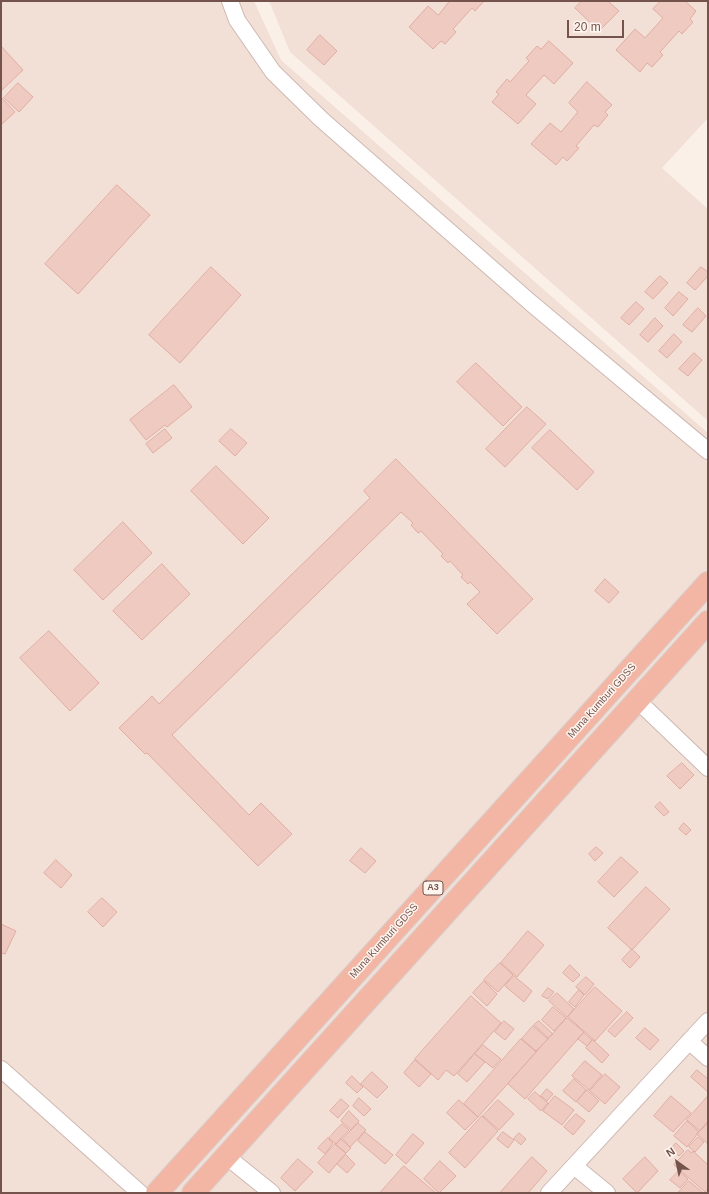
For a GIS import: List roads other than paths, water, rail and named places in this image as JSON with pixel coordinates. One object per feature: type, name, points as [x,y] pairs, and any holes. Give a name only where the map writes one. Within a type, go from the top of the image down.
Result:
[{"type":"highway","name":"Muna Kumburi GDSS","points":[[157,1193],[708,583]]},
{"type":"highway","name":"A3","points":[[193,1193],[708,622]]},
{"type":"street","points":[[230,1],[237,20],[273,72],[321,119],[532,303],[708,450]]},
{"type":"street","points":[[638,701],[708,768]]},
{"type":"street","points":[[549,1193],[708,1021]]},
{"type":"street","points":[[689,1042],[708,1058]]},
{"type":"street","points":[[1,1069],[140,1193]]},
{"type":"street","points":[[226,1156],[272,1193]]},
{"type":"street","points":[[574,1166],[607,1193]]}]
